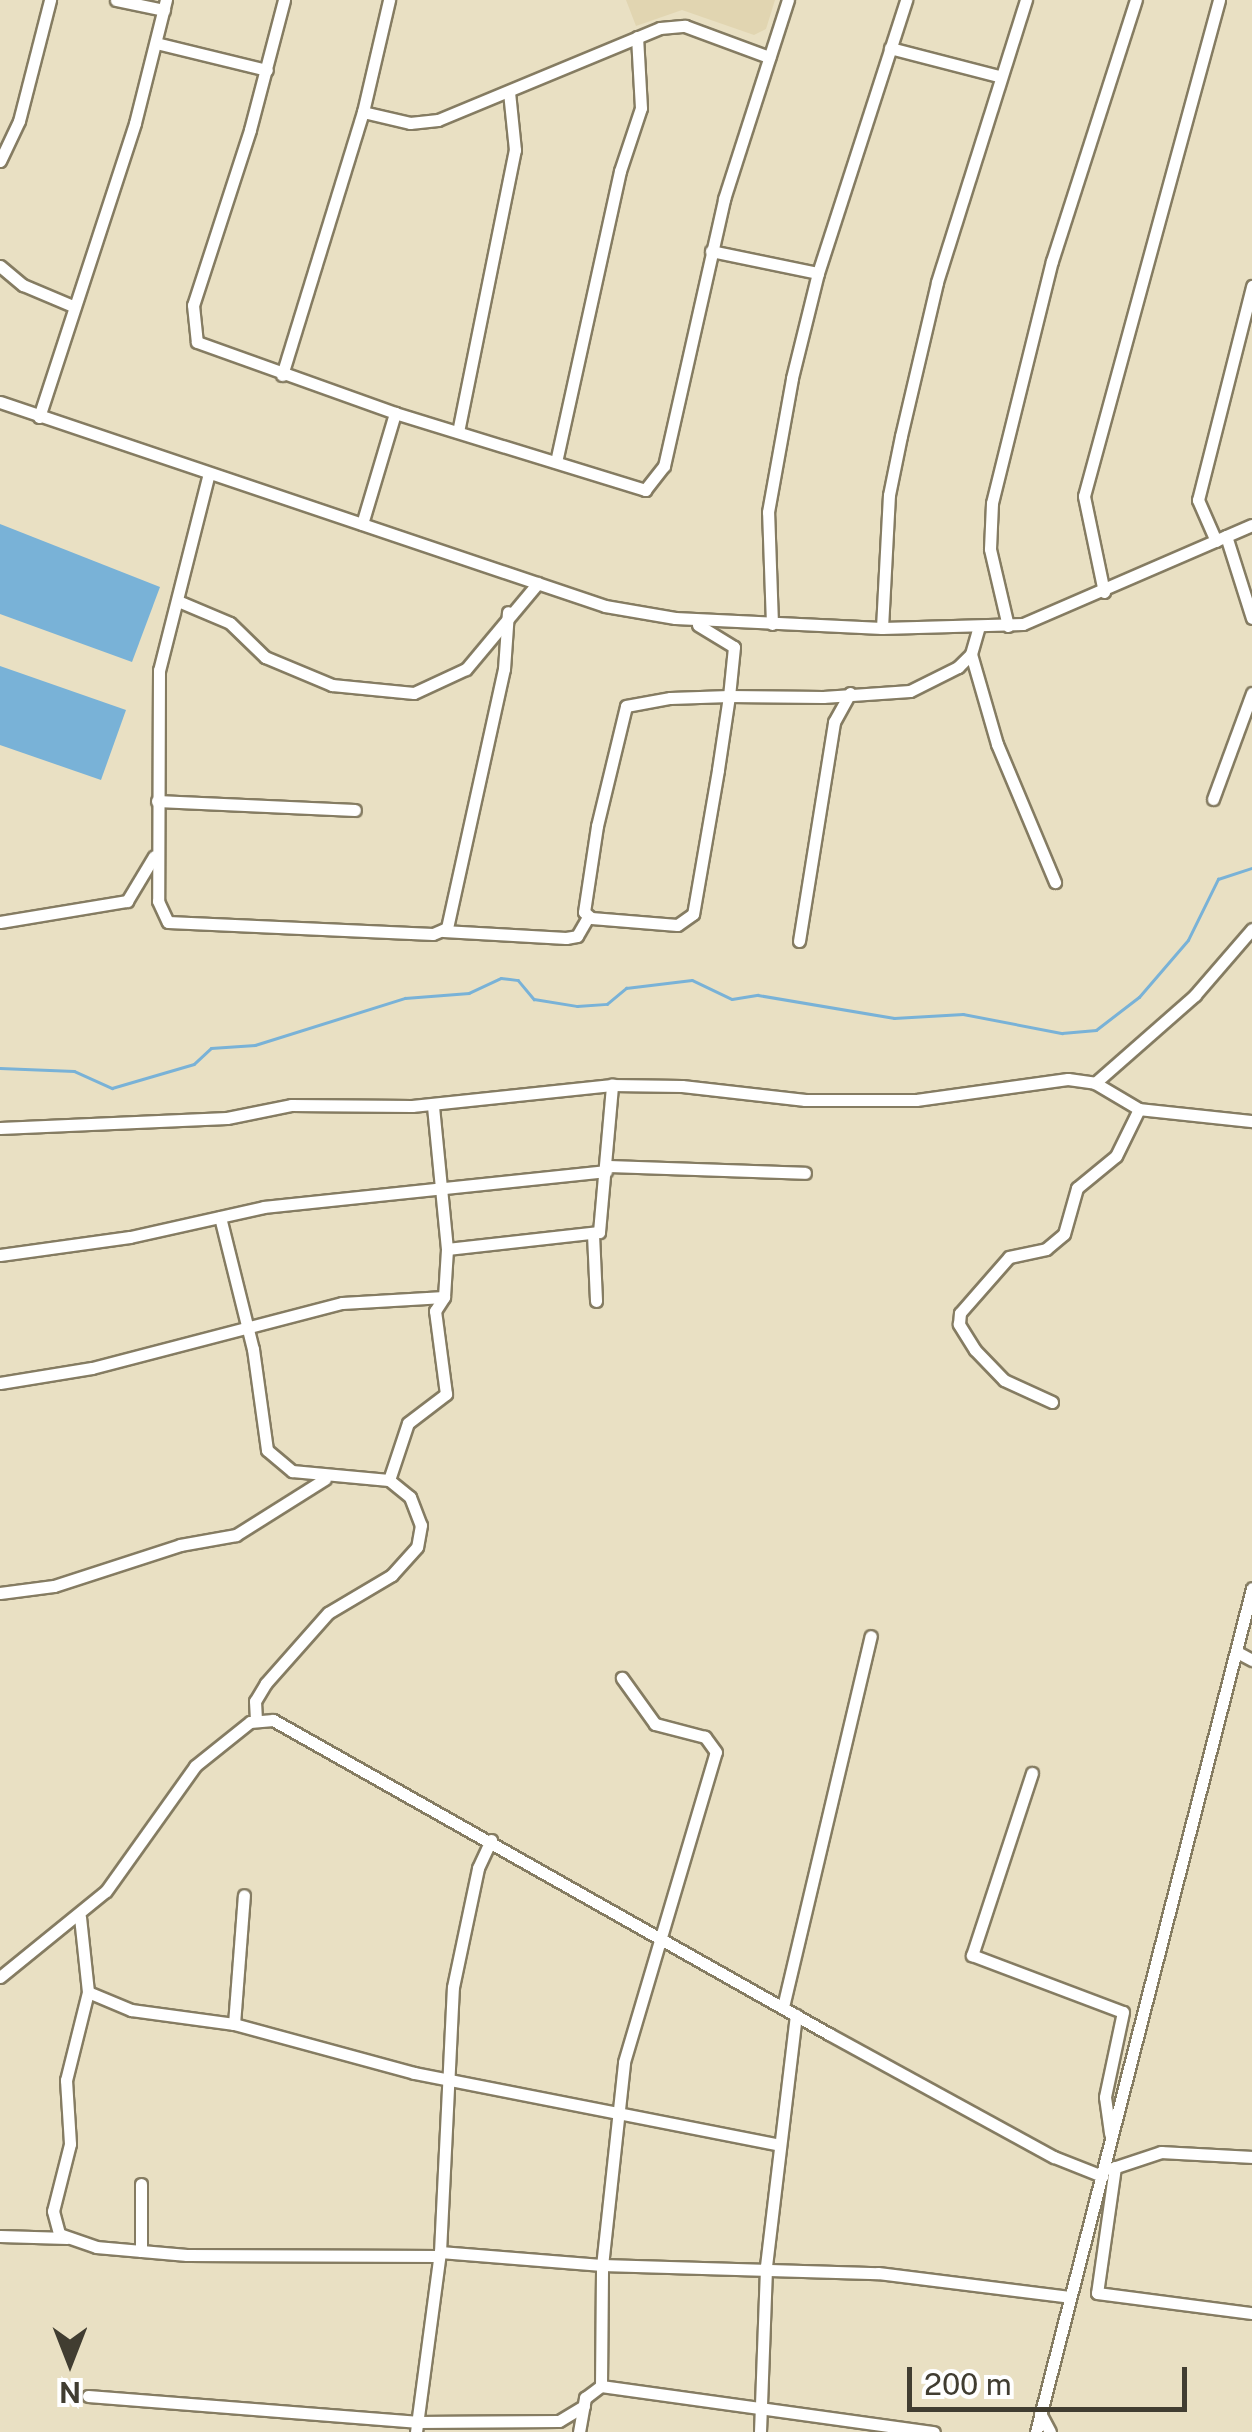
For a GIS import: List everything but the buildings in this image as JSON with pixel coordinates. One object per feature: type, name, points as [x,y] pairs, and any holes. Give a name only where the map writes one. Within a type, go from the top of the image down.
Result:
[{"type":"street","points":[[0,161],[19,121],[50,0]]},
{"type":"street","points":[[39,417],[165,5],[116,0]]},
{"type":"street","points":[[284,0],[267,70],[190,320],[196,342],[210,351],[395,414],[645,490],[660,476],[711,251],[788,0]]},
{"type":"street","points":[[282,374],[364,112],[389,0]]},
{"type":"street","points":[[772,624],[774,467],[818,273],[906,0]]},
{"type":"street","points":[[882,628],[888,495],[936,282],[998,76],[1026,0]]},
{"type":"street","points":[[1008,626],[990,549],[992,502],[1047,278],[1136,0]]},
{"type":"street","points":[[1104,592],[1084,496],[1219,0]]},
{"type":"street","points":[[364,112],[431,122],[637,36],[685,26],[768,57]]},
{"type":"street","points":[[556,462],[620,171],[640,108],[637,36]]},
{"type":"street","points":[[156,43],[267,70]]},
{"type":"street","points":[[890,48],[998,76]]},
{"type":"street","points":[[458,432],[515,150],[509,92]]},
{"type":"street","points":[[711,251],[818,273]]},
{"type":"street","points":[[0,266],[24,285],[75,307]]},
{"type":"street","points":[[1252,286],[1198,500],[1221,538],[1252,618]]},
{"type":"street","points":[[0,402],[605,606],[675,618],[882,628],[1008,626],[1104,592],[1252,525]]},
{"type":"street","points":[[362,524],[395,414]]},
{"type":"street","points":[[209,474],[160,670],[159,912],[171,924],[577,936],[588,917],[596,826],[622,710],[635,702],[910,691],[971,654]]},
{"type":"street","points":[[178,601],[230,623],[265,657],[332,685],[414,693],[466,669],[508,612],[538,583]]},
{"type":"street","points":[[444,931],[504,669],[508,612]]},
{"type":"street","points":[[588,917],[677,926],[691,919],[729,696],[732,642],[675,618]]},
{"type":"street","points":[[978,628],[971,654],[998,744],[1056,882]]},
{"type":"street","points":[[799,941],[834,722],[850,693]]},
{"type":"street","points":[[1213,799],[1252,693]]},
{"type":"street","points":[[158,801],[355,810]]},
{"type":"street","points":[[0,922],[127,902],[140,890],[158,847]]},
{"type":"street","points":[[1095,1084],[1195,995],[1252,928]]},
{"type":"street","points":[[0,1128],[227,1118],[291,1105],[433,1105],[612,1085],[682,1086],[806,1100],[916,1100],[1017,1082],[1095,1084],[1140,1109],[1252,1121]]},
{"type":"street","points":[[447,1249],[593,1234],[602,1228],[612,1085]]},
{"type":"street","points":[[389,1480],[408,1423],[446,1394],[435,1311],[444,1298],[447,1249],[433,1105]]},
{"type":"street","points":[[1052,1402],[1004,1380],[975,1350],[958,1324],[960,1313],[1009,1257],[1046,1249],[1064,1234],[1077,1188],[1116,1156],[1140,1109]]},
{"type":"street","points":[[0,1255],[220,1217],[606,1168],[805,1173]]},
{"type":"street","points":[[0,1977],[80,1917],[120,1874],[195,1766],[256,1718],[258,1694],[328,1613],[382,1583],[417,1547],[418,1512],[389,1480],[292,1471],[267,1450],[247,1327],[220,1217]]},
{"type":"street","points":[[593,1234],[596,1301]]},
{"type":"street","points":[[0,1383],[92,1368],[342,1303],[444,1298]]},
{"type":"street","points":[[0,1593],[54,1586],[180,1545],[236,1535],[306,1486],[339,1475]]},
{"type":"street","points":[[1252,1588],[1111,2138],[1097,2293],[1123,2302],[1252,2314]]},
{"type":"street","points":[[783,2007],[871,1636]]},
{"type":"street","points":[[1236,1652],[1252,1660]]},
{"type":"street","points":[[88,2396],[416,2427],[560,2421],[584,2406],[602,2386],[602,2265],[616,2110],[631,2026],[663,1937],[716,1748],[705,1736],[658,1726],[622,1678]]},
{"type":"street","points":[[256,1718],[284,1724],[1054,2157],[1107,2171],[1161,2152],[1252,2156]]},
{"type":"street","points":[[1032,1774],[972,1955],[1123,2012],[1104,2097],[1111,2138]]},
{"type":"street","points":[[416,2427],[440,2254],[453,1987],[479,1862],[490,1840]]},
{"type":"street","points":[[234,2024],[244,1895]]},
{"type":"street","points":[[67,2238],[54,2228],[53,2211],[70,2144],[66,2080],[88,1992],[80,1917]]},
{"type":"street","points":[[88,1992],[131,2010],[234,2024],[448,2076],[777,2144]]},
{"type":"street","points":[[760,2432],[766,2266],[777,2144],[796,2014]]},
{"type":"street","points":[[1036,2432],[1107,2171]]},
{"type":"street","points":[[141,2184],[141,2251]]},
{"type":"street","points":[[0,2236],[67,2238],[141,2251],[325,2260],[440,2254],[602,2265],[766,2266],[1070,2296]]},
{"type":"street","points":[[602,2386],[762,2405],[934,2432]]},
{"type":"street","points":[[579,2432],[584,2406]]},
{"type":"street","points":[[1040,2413],[1050,2432]]},
{"type":"shaded area","points":[[626,0],[775,0],[766,29],[754,35],[682,10],[636,26]]},
{"type":"water","points":[[0,524],[160,587],[132,662],[0,614]]},
{"type":"water","points":[[0,666],[126,710],[101,780],[0,745]]},
{"type":"waterway","points":[[0,1068],[74,1071],[112,1088],[194,1064],[211,1048],[255,1045],[405,998],[469,993],[501,978],[518,980],[534,999],[577,1006],[607,1004],[626,988],[692,980],[732,999],[758,995],[894,1018],[963,1014],[1062,1033],[1096,1030],[1139,997],[1188,940],[1218,879],[1252,868]]}]
